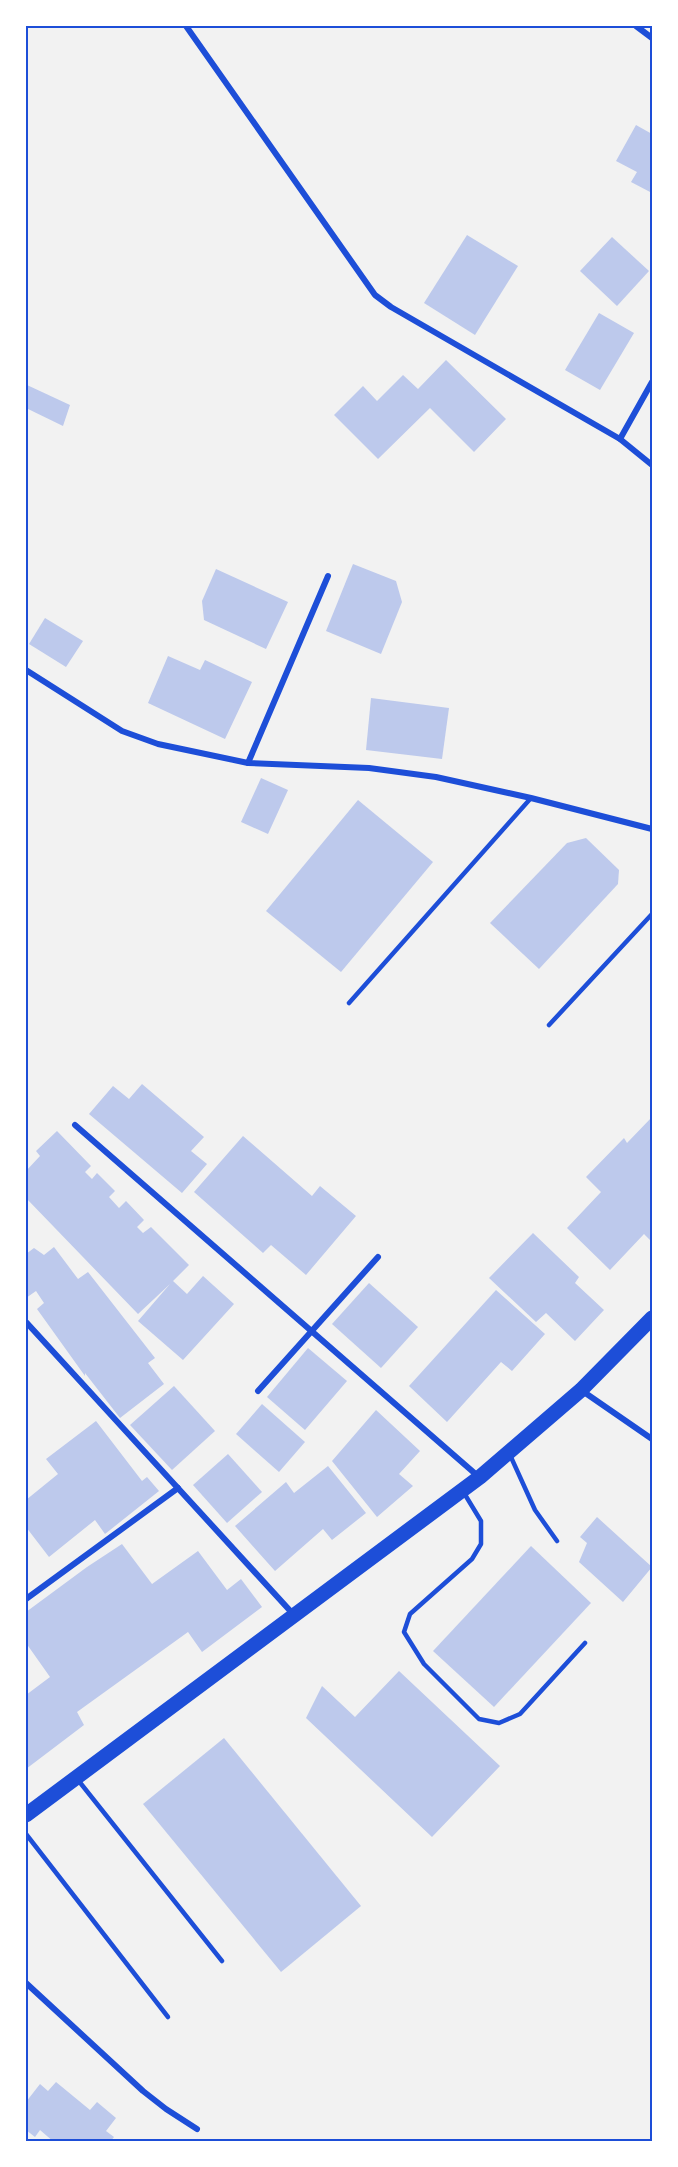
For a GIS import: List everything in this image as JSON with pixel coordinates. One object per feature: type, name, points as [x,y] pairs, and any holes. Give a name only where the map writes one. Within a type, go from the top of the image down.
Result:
[{"type":"main road","points":[[26,1815],[480,1477],[581,1390],[652,1318]]},
{"type":"street","points":[[186,26],[375,295],[391,307],[620,439],[652,465]]},
{"type":"street","points":[[636,26],[652,38]]},
{"type":"street","points":[[620,439],[652,382]]},
{"type":"street","points":[[248,763],[328,576]]},
{"type":"street","points":[[26,670],[102,719],[138,739],[248,763],[402,771],[531,798],[652,829]]},
{"type":"street","points":[[75,1125],[480,1477]]},
{"type":"street","points":[[258,1391],[378,1257]]},
{"type":"street","points":[[26,1322],[294,1616]]},
{"type":"street","points":[[581,1390],[652,1439]]},
{"type":"street","points":[[26,1599],[178,1488]]},
{"type":"street","points":[[26,1983],[143,2091],[197,2129]]},
{"type":"lane","points":[[349,1003],[531,798]]},
{"type":"lane","points":[[549,1025],[652,914]]},
{"type":"lane","points":[[508,1452],[535,1510],[557,1541]]},
{"type":"lane","points":[[463,1490],[481,1521],[482,1544],[472,1559],[410,1614],[404,1632],[424,1664],[479,1719],[499,1723],[520,1714],[585,1643]]},
{"type":"lane","points":[[76,1778],[222,1961]]},
{"type":"lane","points":[[26,1834],[168,2017]]},
{"type":"building","points":[[636,125],[652,134],[652,193],[631,182],[637,172],[616,161]]},
{"type":"building","points":[[467,235],[518,266],[475,335],[424,303]]},
{"type":"building","points":[[612,237],[649,271],[617,306],[580,271]]},
{"type":"building","points":[[599,313],[634,333],[600,390],[565,370]]},
{"type":"building","points":[[446,360],[506,419],[474,452],[430,408],[378,459],[334,415],[363,386],[377,401],[403,375],[418,389]]},
{"type":"building","points":[[27,385],[70,405],[63,426],[26,408]]},
{"type":"building","points":[[353,564],[396,581],[402,602],[381,654],[326,631]]},
{"type":"building","points":[[216,569],[288,602],[266,649],[204,620],[202,601]]},
{"type":"building","points":[[45,618],[83,641],[66,667],[29,644]]},
{"type":"building","points":[[168,656],[200,670],[205,660],[252,682],[225,739],[148,703]]},
{"type":"building","points":[[371,698],[449,708],[442,759],[366,750]]},
{"type":"building","points":[[261,778],[288,790],[268,834],[241,822]]},
{"type":"building","points":[[358,800],[433,862],[341,972],[266,911]]},
{"type":"building","points":[[586,838],[619,870],[618,884],[539,969],[490,923],[567,843]]},
{"type":"building","points":[[142,1084],[204,1137],[191,1151],[207,1164],[182,1193],[89,1114],[113,1086],[129,1099]]},
{"type":"building","points":[[652,1117],[652,1239],[651,1241],[644,1234],[610,1270],[567,1228],[601,1192],[586,1177],[624,1138],[627,1143]]},
{"type":"building","points":[[57,1131],[91,1166],[85,1172],[92,1179],[97,1173],[115,1191],[109,1197],[119,1208],[126,1201],[144,1220],[137,1227],[143,1233],[151,1227],[189,1265],[173,1281],[187,1294],[203,1276],[234,1304],[183,1360],[138,1321],[170,1284],[138,1314],[26,1198],[26,1171],[40,1156],[36,1151]]},
{"type":"building","points":[[243,1136],[312,1196],[320,1186],[356,1216],[306,1275],[271,1245],[263,1253],[194,1192]]},
{"type":"building","points":[[533,1233],[579,1277],[575,1283],[604,1310],[575,1341],[546,1313],[536,1322],[489,1278]]},
{"type":"building","points":[[54,1247],[78,1279],[88,1272],[155,1358],[148,1363],[164,1384],[120,1418],[85,1373],[85,1376],[37,1309],[44,1303],[36,1291],[26,1298],[26,1254],[34,1248],[44,1255]]},
{"type":"building","points":[[369,1283],[418,1327],[381,1368],[332,1324]]},
{"type":"building","points":[[496,1290],[545,1334],[512,1371],[501,1362],[447,1422],[409,1386]]},
{"type":"building","points":[[308,1348],[347,1381],[305,1430],[267,1397]]},
{"type":"building","points":[[174,1386],[215,1431],[172,1470],[130,1425]]},
{"type":"building","points":[[262,1404],[305,1442],[279,1472],[236,1434]]},
{"type":"building","points":[[376,1410],[420,1451],[399,1474],[413,1486],[377,1517],[332,1461]]},
{"type":"building","points":[[96,1421],[142,1481],[147,1477],[159,1491],[105,1534],[95,1520],[49,1557],[26,1527],[26,1500],[58,1474],[46,1459]]},
{"type":"building","points":[[228,1454],[262,1492],[227,1523],[193,1485]]},
{"type":"building","points":[[328,1466],[366,1513],[332,1540],[323,1529],[275,1571],[235,1526],[286,1482],[294,1493]]},
{"type":"building","points":[[597,1517],[652,1567],[623,1602],[579,1562],[587,1543],[580,1537]]},
{"type":"building","points":[[122,1544],[152,1584],[198,1551],[227,1590],[241,1579],[262,1607],[202,1652],[188,1632],[77,1712],[84,1725],[26,1769],[26,1695],[50,1677],[26,1643],[26,1612]]},
{"type":"building","points":[[531,1546],[591,1603],[494,1707],[433,1651]]},
{"type":"building","points":[[399,1671],[500,1766],[432,1837],[306,1718],[322,1686],[355,1717]]},
{"type":"building","points":[[224,1738],[361,1906],[281,1972],[143,1804]]},
{"type":"building","points":[[56,2082],[90,2110],[97,2102],[116,2118],[106,2131],[114,2137],[110,2142],[54,2142],[40,2130],[35,2137],[26,2130],[26,2102],[40,2084],[48,2091]]}]
